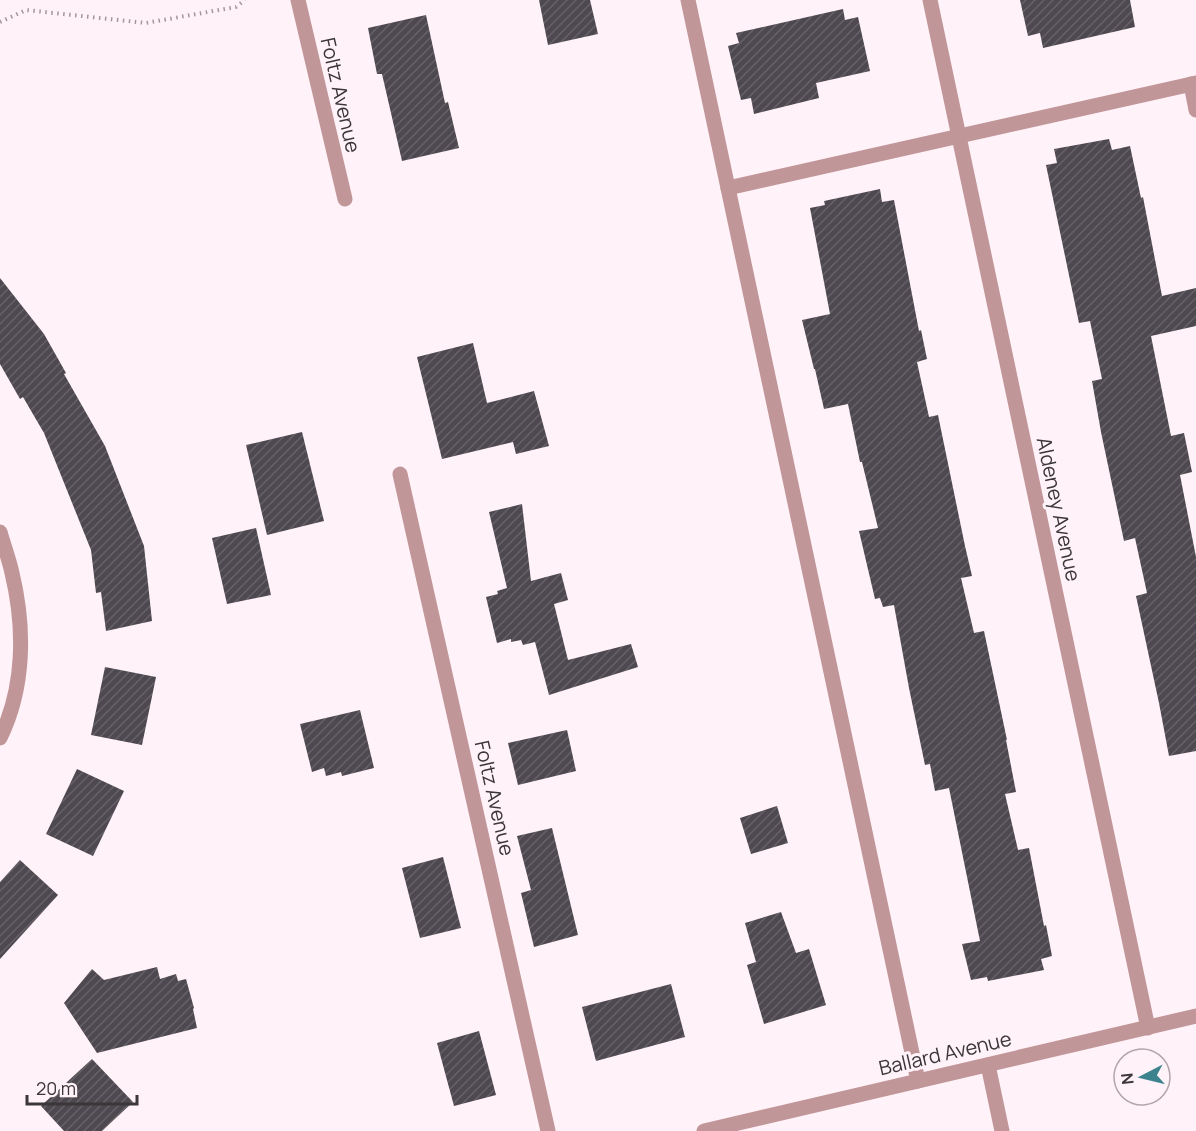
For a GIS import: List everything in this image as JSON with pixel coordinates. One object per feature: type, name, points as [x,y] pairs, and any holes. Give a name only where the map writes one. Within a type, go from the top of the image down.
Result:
[{"type":"street","name":"Foltz Avenue","points":[[298,0],[345,199]]},
{"type":"street","points":[[688,0],[918,1081]]},
{"type":"street","name":"Aldeney Avenue","points":[[930,0],[1148,1028]]},
{"type":"street","points":[[728,188],[1193,84],[1196,110]]},
{"type":"street","name":"Foltz Avenue","points":[[400,474],[548,1131]]},
{"type":"street","points":[[0,532],[12,571],[20,612],[21,652],[16,690],[0,738]]},
{"type":"street","name":"Ballard Avenue","points":[[704,1131],[1196,1016]]},
{"type":"street","points":[[988,1065],[1002,1131]]},
{"type":"path","points":[[0,22],[26,10],[146,23],[236,7],[246,0]]},
{"type":"building","points":[[539,0],[590,0],[598,34],[548,45]]},
{"type":"building","points":[[1020,0],[1130,0],[1135,27],[1043,48],[1040,33],[1028,36]]},
{"type":"building","points":[[843,9],[845,20],[858,17],[870,71],[816,83],[819,98],[754,114],[751,98],[741,100],[728,46],[739,43],[736,33]]},
{"type":"building","points":[[426,15],[445,103],[448,102],[459,148],[402,161],[382,74],[377,74],[368,28]]},
{"type":"building","points":[[1109,139],[1112,150],[1130,146],[1141,198],[1143,197],[1162,296],[1196,288],[1196,326],[1151,336],[1171,436],[1184,433],[1192,472],[1180,475],[1196,557],[1196,751],[1169,756],[1136,596],[1147,593],[1135,538],[1124,541],[1092,381],[1102,379],[1090,321],[1079,323],[1046,165],[1057,163],[1054,149]]},
{"type":"building","points":[[880,189],[882,202],[894,200],[919,331],[921,330],[927,359],[917,362],[929,417],[938,415],[972,576],[961,578],[974,633],[984,631],[1007,740],[1016,792],[1005,794],[1018,850],[1029,848],[1052,956],[1041,959],[1044,970],[988,981],[987,977],[971,980],[962,944],[980,941],[949,788],[935,791],[930,764],[925,765],[894,605],[883,607],[880,598],[875,599],[859,531],[878,528],[862,462],[860,462],[848,404],[824,409],[802,320],[830,314],[810,208],[825,205],[824,201]]},
{"type":"building","points":[[0,278],[44,334],[105,446],[144,546],[152,621],[106,631],[101,592],[96,593],[91,550],[44,433],[23,397],[20,399],[0,364]]},
{"type":"building","points":[[473,343],[487,403],[534,391],[549,446],[516,454],[513,442],[442,459],[417,357]]},
{"type":"building","points":[[302,432],[324,521],[267,535],[246,445]]},
{"type":"building","points":[[522,504],[531,581],[561,573],[568,600],[554,604],[568,660],[631,644],[638,667],[549,695],[535,642],[523,645],[521,640],[511,642],[511,639],[497,643],[486,597],[498,594],[497,591],[507,588],[489,512]]},
{"type":"building","points":[[256,528],[271,595],[227,604],[212,538]]},
{"type":"building","points":[[105,667],[156,677],[142,745],[91,735]]},
{"type":"building","points":[[360,710],[374,768],[342,776],[341,772],[326,776],[324,768],[312,772],[300,724]]},
{"type":"building","points":[[567,730],[576,771],[518,785],[508,743]]},
{"type":"building","points":[[77,769],[124,791],[93,856],[46,834]]},
{"type":"building","points":[[777,806],[788,843],[751,854],[740,818]]},
{"type":"building","points":[[552,828],[578,935],[534,947],[521,893],[531,890],[517,836]]},
{"type":"building","points":[[443,857],[461,928],[420,938],[402,868]]},
{"type":"building","points":[[20,860],[58,895],[0,959],[0,882]]},
{"type":"building","points":[[781,912],[796,953],[809,949],[826,1005],[764,1024],[747,965],[756,962],[745,923]]},
{"type":"building","points":[[157,967],[160,979],[176,974],[178,981],[186,979],[197,1028],[97,1053],[64,1003],[92,969],[104,980]]},
{"type":"building","points":[[671,984],[685,1037],[596,1061],[582,1007]]},
{"type":"building","points":[[479,1031],[496,1095],[454,1106],[437,1043]]},
{"type":"building","points":[[92,1059],[133,1102],[102,1131],[64,1131],[41,1106]]}]
